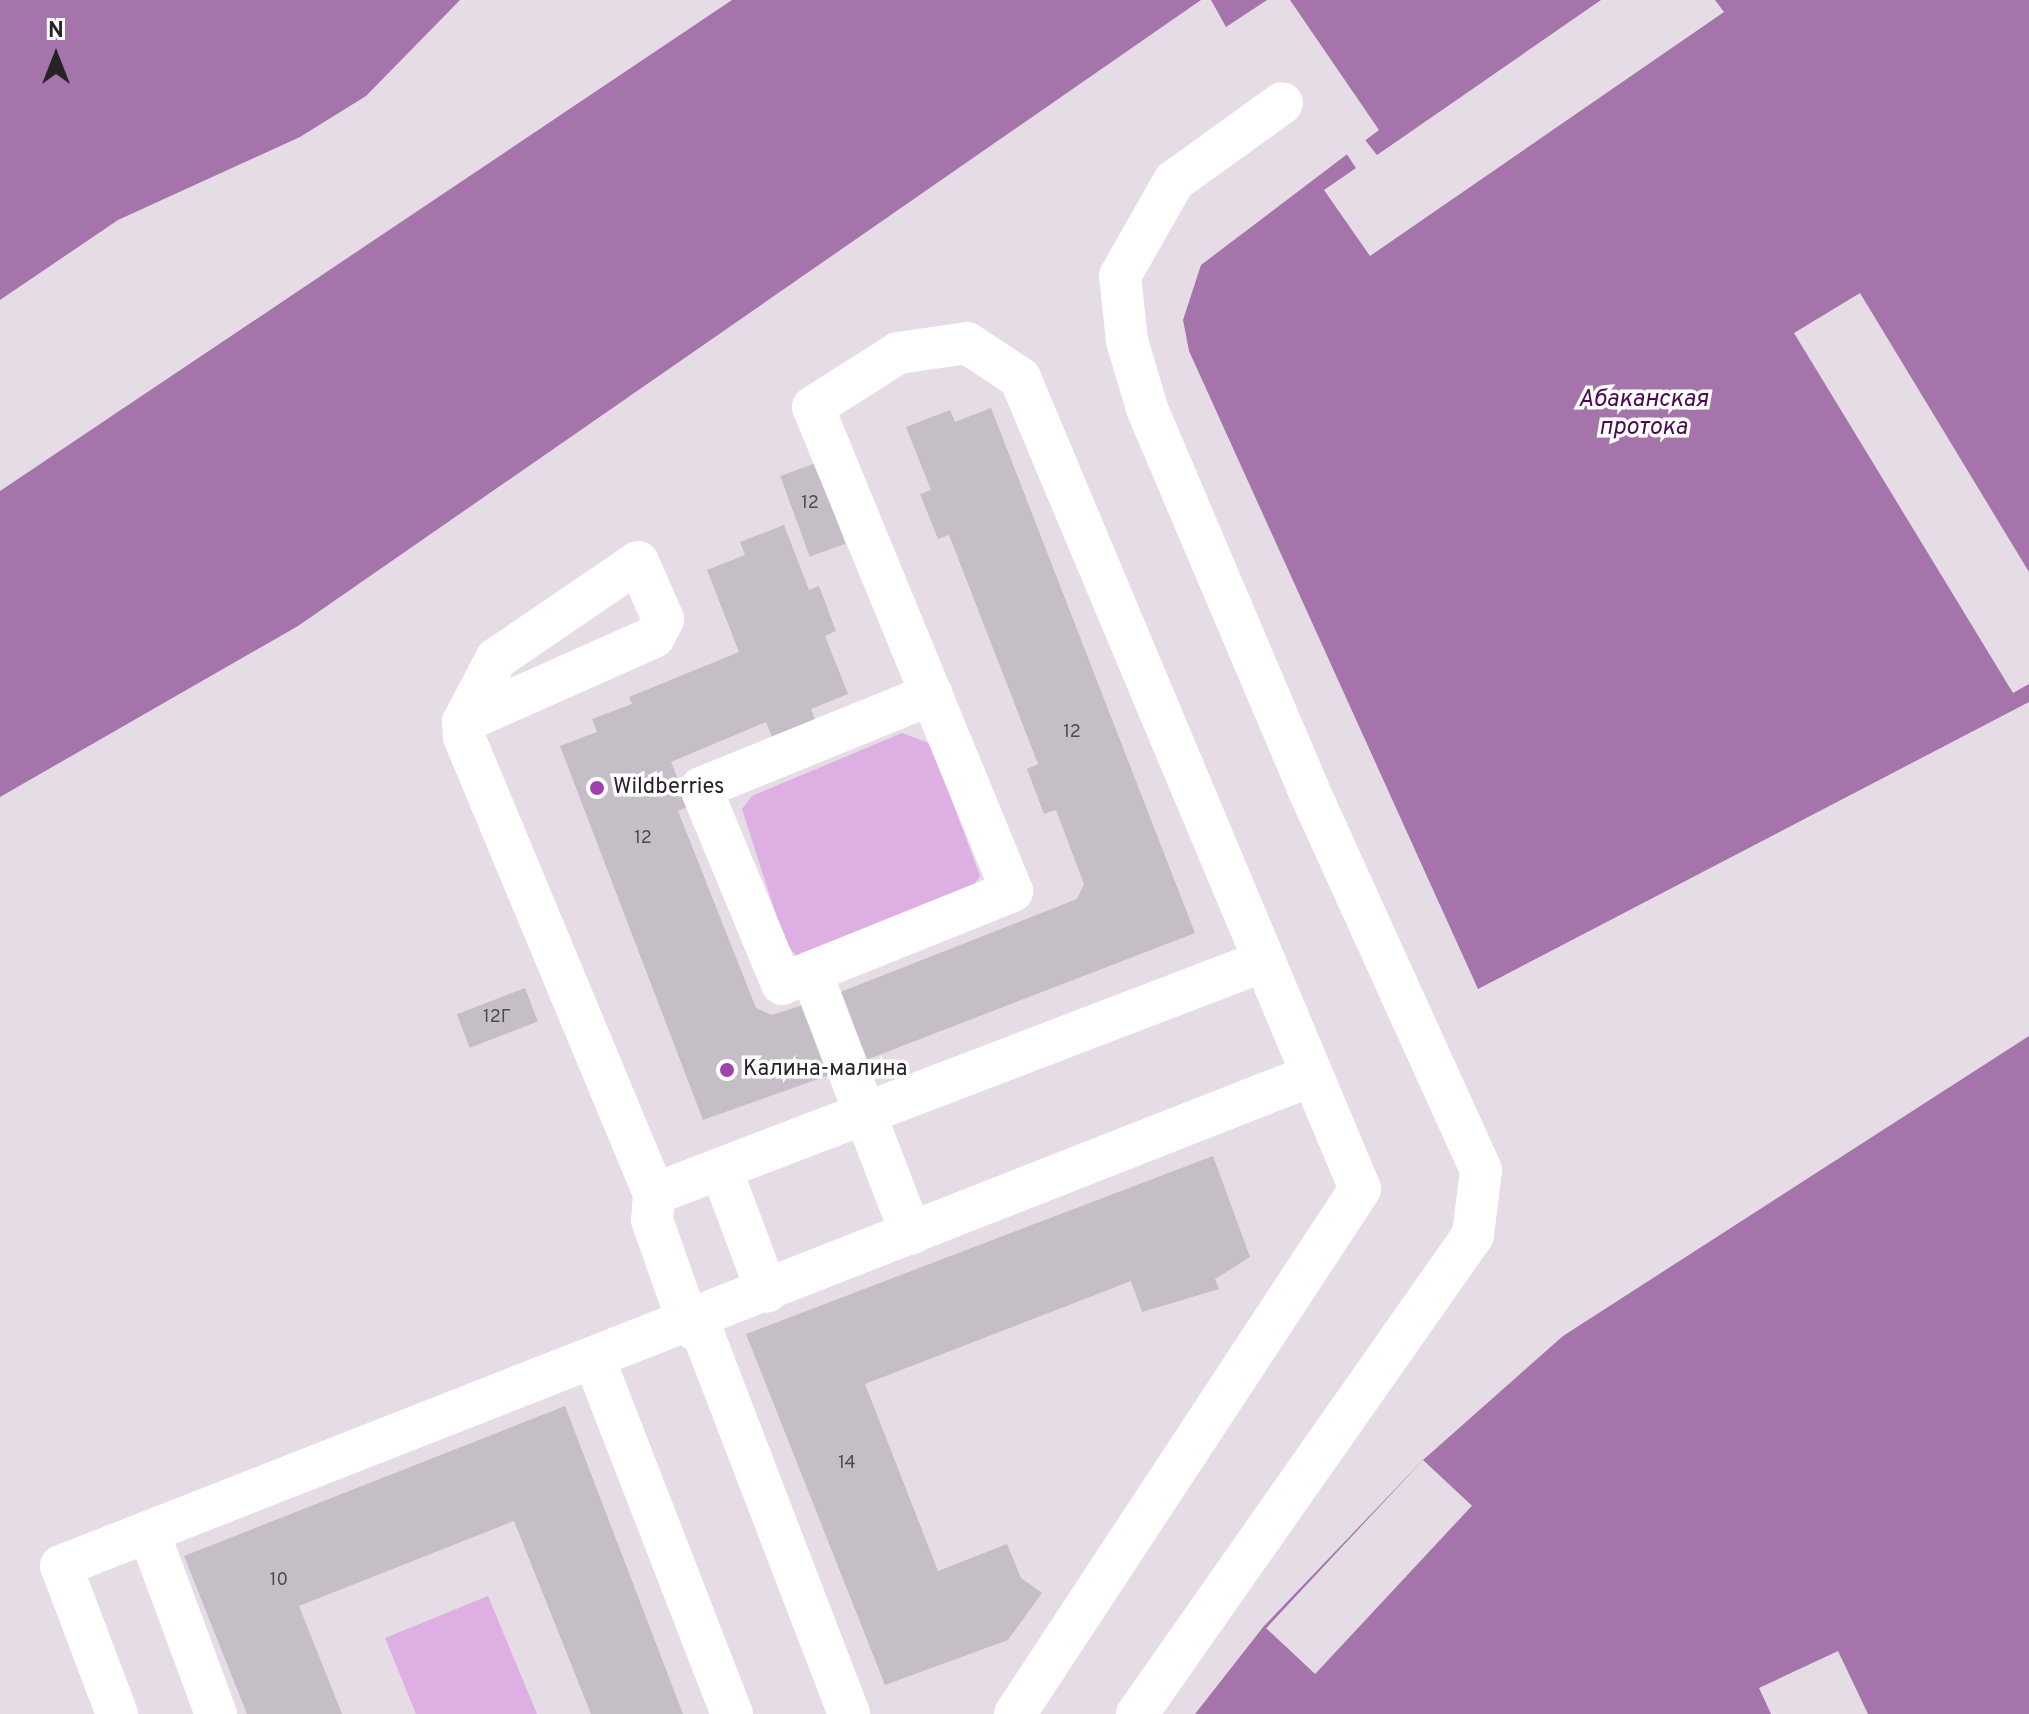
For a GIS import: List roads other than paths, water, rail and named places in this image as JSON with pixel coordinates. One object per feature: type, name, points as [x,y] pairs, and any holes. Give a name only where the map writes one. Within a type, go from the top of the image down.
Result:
[{"type":"lane","points":[[1137,1714],[1473,1235],[1481,1170],[1308,788],[1147,408],[1127,341],[1120,276],[1174,181],[1282,103]]},
{"type":"lane","points":[[932,694],[701,788],[782,984],[1012,891],[932,694],[813,407],[898,353],[967,343],[1020,378],[1310,1076],[1360,1189],[1015,1714]]},
{"type":"lane","points":[[463,722],[654,637],[663,619],[638,562],[496,659],[463,722],[654,1194],[652,1220],[689,1325],[704,1336],[849,1714]]},
{"type":"lane","points":[[654,1194],[1264,961]]},
{"type":"lane","points":[[811,972],[911,1234]]},
{"type":"lane","points":[[117,1714],[61,1566],[689,1325],[1310,1076]]},
{"type":"lane","points":[[721,1169],[767,1292]]},
{"type":"lane","points":[[595,1361],[732,1714]]},
{"type":"lane","points":[[149,1533],[216,1714]]},
{"type":"water","points":[[0,0],[460,0],[366,96],[300,137],[118,220],[0,300]]},
{"type":"water","points":[[732,0],[1201,0],[298,626],[0,797],[0,491]]},
{"type":"water","points":[[1211,0],[1267,0],[1226,27]]},
{"type":"water","name":"Абаканская протока","points":[[1290,0],[2029,0],[2029,702],[1478,989],[1189,351],[1183,320],[1201,265],[1379,130]]},
{"type":"water","points":[[2029,1036],[2029,1714],[1195,1714],[1264,1626],[1423,1460],[1563,1336]]},
{"type":"place","name":"Wildberries","points":[[597,788]]},
{"type":"place","name":"Калина-малина","points":[[727,1070]]}]
